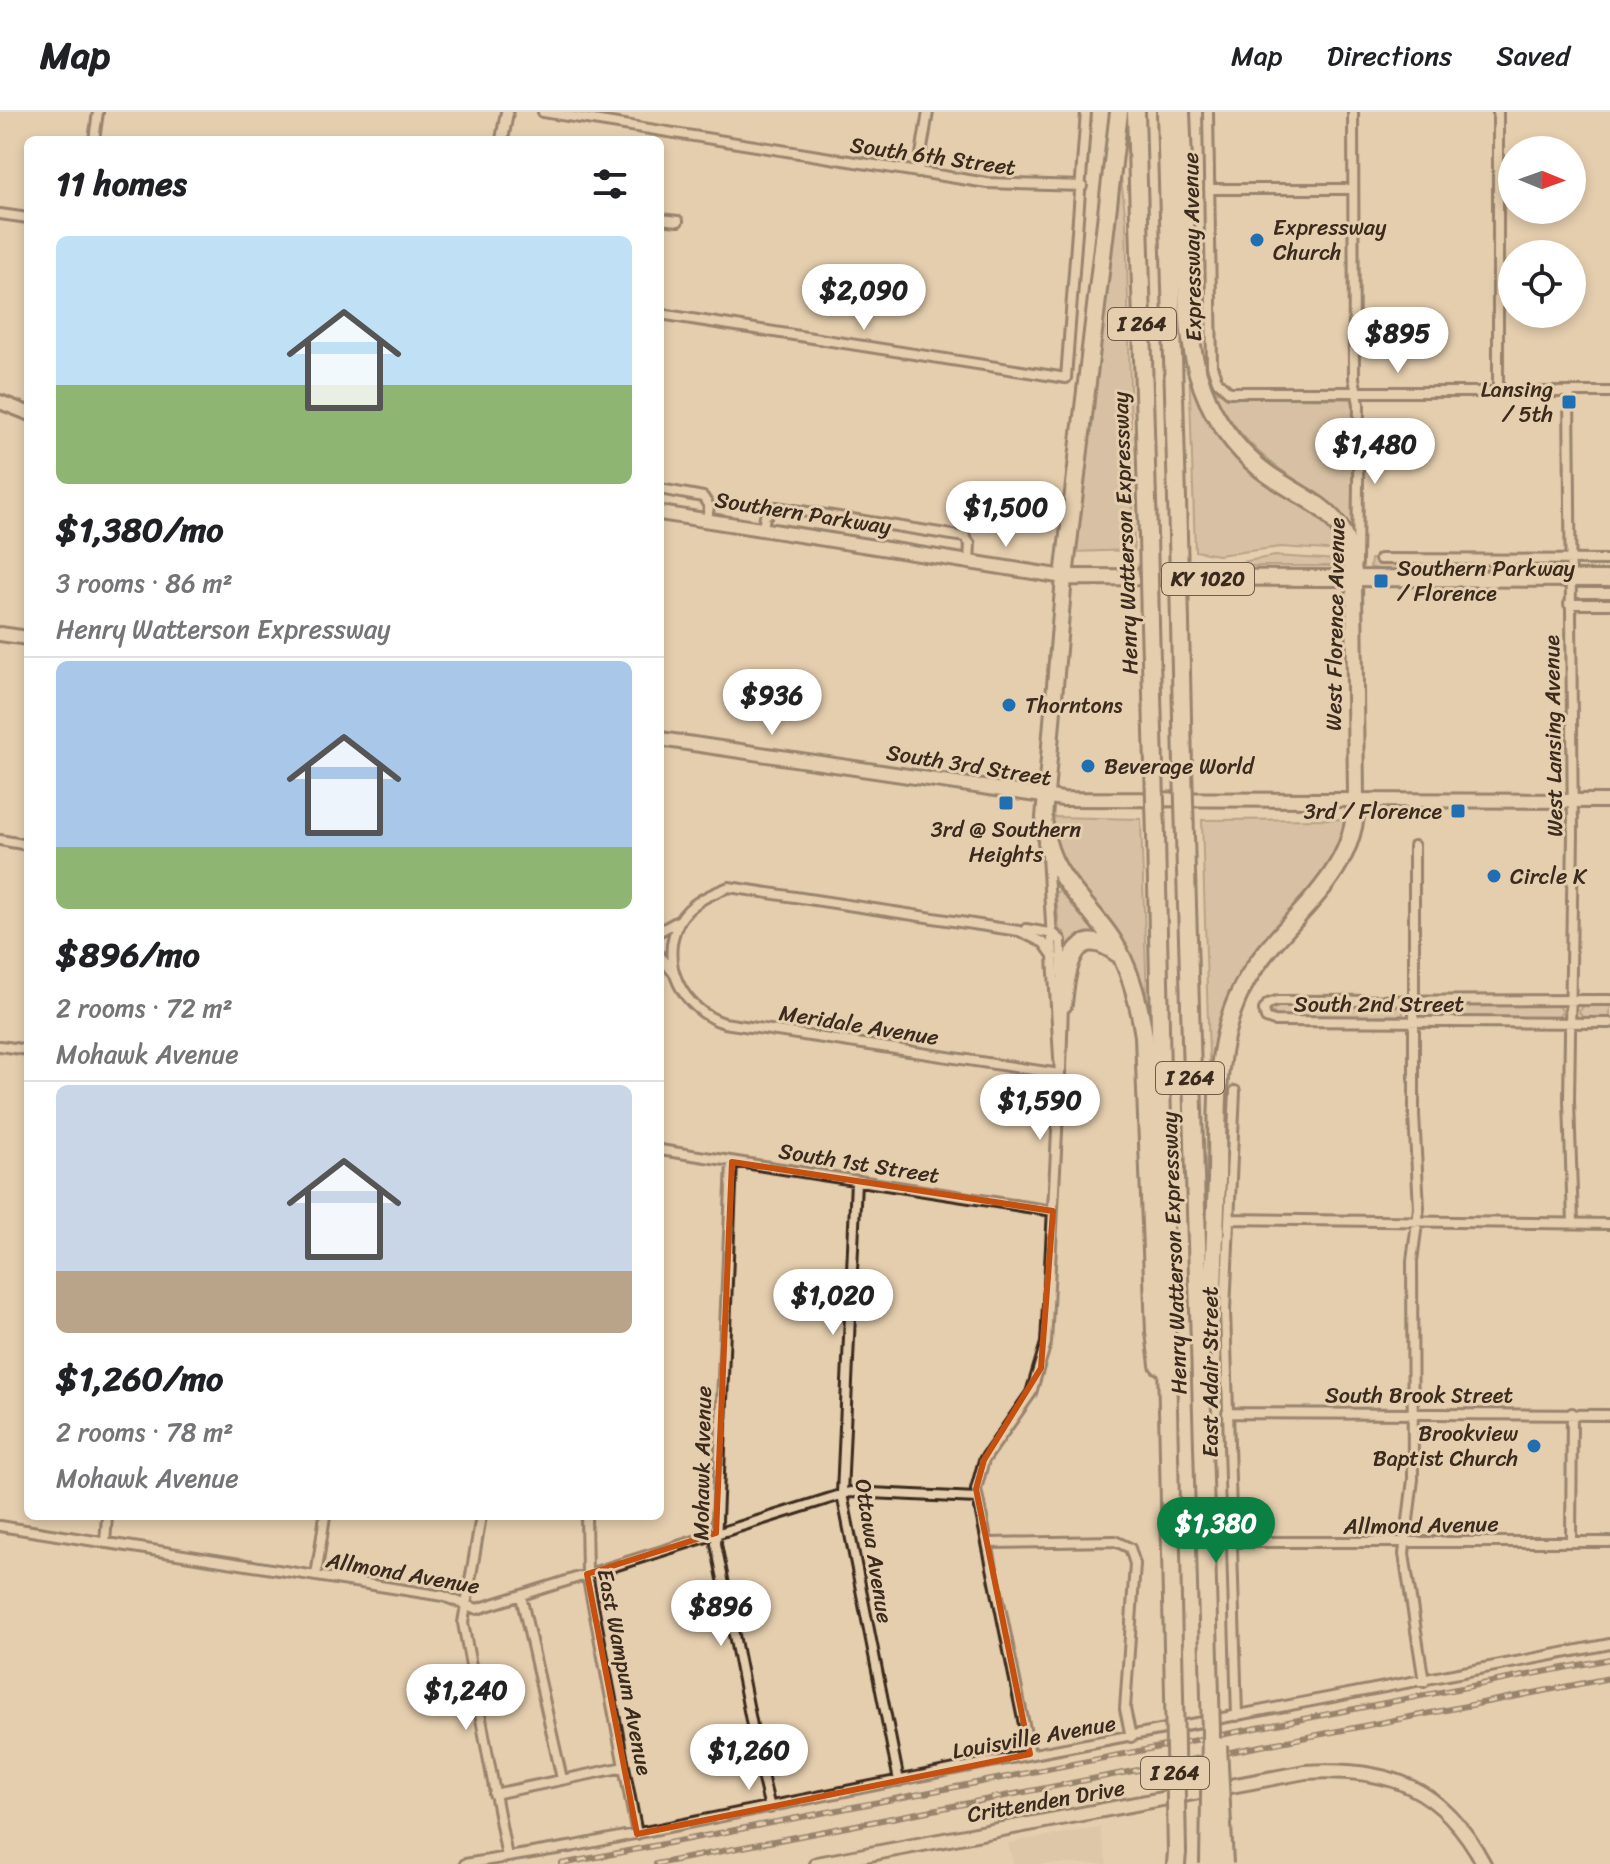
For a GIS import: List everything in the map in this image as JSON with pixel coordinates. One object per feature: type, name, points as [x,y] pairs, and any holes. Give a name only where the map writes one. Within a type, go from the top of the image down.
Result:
[{"type":"highway","points":[[1064,577],[1119,112]]},
{"type":"highway","name":"Henry Watterson Expressway","points":[[1136,112],[1156,837],[1176,1864]]},
{"type":"highway","name":"Henry Watterson Expressway","points":[[1166,112],[1197,1319],[1211,1733],[1209,1864]]},
{"type":"highway","points":[[1181,112],[1189,333],[1200,382],[1225,431],[1246,455],[1266,473],[1314,501],[1340,527],[1351,549],[1354,581]]},
{"type":"highway","points":[[1197,1319],[1213,1288],[1220,1081],[1230,1018],[1260,957],[1343,861],[1354,833],[1356,801]]},
{"type":"highway","points":[[1047,842],[1060,876],[1121,955],[1138,1001],[1144,1036],[1155,1332],[1168,1421]]},
{"type":"highway","points":[[1063,1004],[1067,968],[1076,950],[1091,943],[1100,944],[1121,955]]},
{"type":"highway","points":[[1211,1733],[1221,1752],[1224,1864]]},
{"type":"main road","points":[[0,402],[24,411]]},
{"type":"main road","name":"Southern Parkway","points":[[664,514],[1064,577],[1354,581],[1610,579]]},
{"type":"main road","points":[[1047,842],[1047,798],[1064,577]]},
{"type":"main road","name":"West Florence Avenue","points":[[1354,581],[1356,801]]},
{"type":"main road","points":[[0,634],[24,637]]},
{"type":"main road","name":"South 3rd Street","points":[[664,740],[1047,798],[1210,803],[1610,801]]},
{"type":"main road","name":"Crittenden Drive","points":[[817,1864],[1305,1772],[1336,1770],[1365,1771],[1387,1777],[1428,1796],[1449,1812],[1469,1837],[1484,1864]]},
{"type":"street","points":[[95,136],[98,112]]},
{"type":"street","points":[[503,136],[507,112]]},
{"type":"street","name":"South 6th Street","points":[[543,112],[918,173],[1022,186],[1082,186]]},
{"type":"street","points":[[918,173],[928,112]]},
{"type":"street","points":[[664,315],[1066,378],[1086,112]]},
{"type":"street","name":"Expressway Avenue","points":[[1208,112],[1212,366],[1217,381],[1229,392],[1357,390]]},
{"type":"street","name":"West Florence Avenue","points":[[1353,112],[1359,548],[1354,581]]},
{"type":"street","points":[[1498,112],[1498,391]]},
{"type":"street","points":[[1209,189],[1353,189]]},
{"type":"street","points":[[0,214],[24,217]]},
{"type":"street","points":[[664,219],[678,221]]},
{"type":"street","points":[[1357,390],[1610,392]]},
{"type":"street","name":"West Lansing Avenue","points":[[1569,392],[1573,1223]]},
{"type":"street","points":[[664,490],[703,497],[709,506],[707,520]]},
{"type":"street","points":[[763,529],[765,516],[776,507],[965,537],[971,553],[969,562]]},
{"type":"street","points":[[1380,559],[1610,560]]},
{"type":"street","points":[[1569,604],[1610,604]]},
{"type":"street","points":[[0,840],[24,844]]},
{"type":"street","points":[[1030,1754],[977,1498],[977,1475],[984,1460],[1021,1409],[1041,1368],[1047,1334],[1060,1074],[1047,842]]},
{"type":"street","points":[[1414,846],[1417,1222],[1412,1261],[1415,1413],[1404,1554],[1424,1682]]},
{"type":"street","points":[[664,929],[680,920],[703,898],[729,887],[1054,934],[1061,940],[1064,1059],[1060,1074]]},
{"type":"street","name":"Meridale Avenue","points":[[676,976],[672,946],[680,920]]},
{"type":"street","points":[[1019,931],[1044,943],[1055,958]]},
{"type":"street","name":"Meridale Avenue","points":[[664,961],[693,1007],[724,1023],[1060,1074]]},
{"type":"street","name":"South 2nd Street","points":[[1610,1000],[1277,1001],[1268,1004],[1264,1010],[1266,1018],[1274,1021],[1610,1023]]},
{"type":"street","points":[[0,1046],[24,1049]]},
{"type":"street","name":"East Adair Street","points":[[1235,1091],[1225,1310],[1237,1716]]},
{"type":"street","name":"South 1st Street","points":[[664,1151],[1053,1211]]},
{"type":"street","name":"Mohawk Avenue","points":[[732,1162],[716,1532],[770,1808]]},
{"type":"street","name":"Ottawa Avenue","points":[[856,1181],[842,1494],[899,1781]]},
{"type":"street","points":[[1230,1219],[1610,1224]]},
{"type":"street","name":"South Brook Street","points":[[1227,1413],[1610,1415]]},
{"type":"street","points":[[1571,1539],[1572,1413]]},
{"type":"street","name":"Allmond Avenue","points":[[0,1526],[451,1598],[466,1607],[482,1608],[856,1490],[977,1498]]},
{"type":"street","points":[[105,1543],[107,1520]]},
{"type":"street","points":[[316,1576],[324,1520]]},
{"type":"street","points":[[480,1520],[464,1638],[507,1857]]},
{"type":"street","name":"East Wampum Avenue","points":[[586,1520],[587,1574],[637,1834]]},
{"type":"street","name":"Allmond Avenue","points":[[1232,1542],[1353,1544],[1571,1539],[1610,1542]]},
{"type":"street","points":[[987,1543],[1115,1541],[1130,1548],[1135,1564],[1125,1709],[1131,1737]]},
{"type":"street","points":[[521,1596],[562,1779]]},
{"type":"street","name":"Louisville Avenue","points":[[465,1864],[637,1834],[1030,1754],[1424,1682],[1610,1644]]},
{"type":"street","points":[[494,1794],[624,1767]]},
{"type":"highlighted area","points":[[732,1162],[1053,1211],[1041,1368],[984,1460],[976,1489],[1030,1754],[637,1834],[587,1574],[716,1533]]},
{"type":"shaded area","points":[[1121,178],[1126,221],[1134,550],[1073,552]]},
{"type":"shaded area","points":[[1189,363],[1206,408],[1329,525],[1341,551],[1281,547],[1218,555],[1195,551]]},
{"type":"shaded area","points":[[1212,389],[1228,397],[1352,399],[1356,421],[1354,533],[1339,512],[1321,496],[1269,461],[1250,443],[1225,412]]},
{"type":"shaded area","points":[[1275,556],[1339,560],[1339,566],[1195,566],[1195,561],[1225,565]]},
{"type":"shaded area","points":[[1371,559],[1378,559],[1379,565],[1564,565],[1555,571],[1386,571],[1370,567]]},
{"type":"shaded area","points":[[1053,817],[1141,819],[1147,1003],[1063,866],[1055,844]]},
{"type":"shaded area","points":[[1347,819],[1346,839],[1324,877],[1247,966],[1211,1125],[1202,820]]},
{"type":"shaded area","points":[[1059,890],[1098,936],[1067,952],[1064,932],[1059,930],[1056,894]]},
{"type":"shaded area","points":[[1556,1003],[1563,1011],[1556,1020],[1430,1019],[1424,1011],[1429,1005]]},
{"type":"shaded area","points":[[1585,1004],[1610,1004],[1610,1020],[1583,1018],[1579,1012]]},
{"type":"shaded area","points":[[1274,1007],[1403,1007],[1403,1015],[1279,1018],[1270,1010]]},
{"type":"shaded area","points":[[1100,1827],[1107,1864],[1013,1864],[1008,1843]]},
{"type":"railway","points":[[561,1864],[1610,1659]]},
{"type":"railway","points":[[656,1864],[1610,1678]]},
{"type":"place","name":"Expressway Church","points":[[1257,240]]},
{"type":"place","name":"Lansing / 5th","points":[[1569,402]]},
{"type":"place","name":"Southern Parkway / Florence","points":[[1381,581]]},
{"type":"place","name":"Thorntons","points":[[1009,705]]},
{"type":"place","name":"Beverage World","points":[[1088,766]]},
{"type":"place","name":"3rd @ Southern Heights","points":[[1006,803]]},
{"type":"place","name":"3rd / Florence","points":[[1458,811]]},
{"type":"place","name":"Circle K","points":[[1494,876]]},
{"type":"place","name":"Brookview Baptist Church","points":[[1534,1446]]}]
